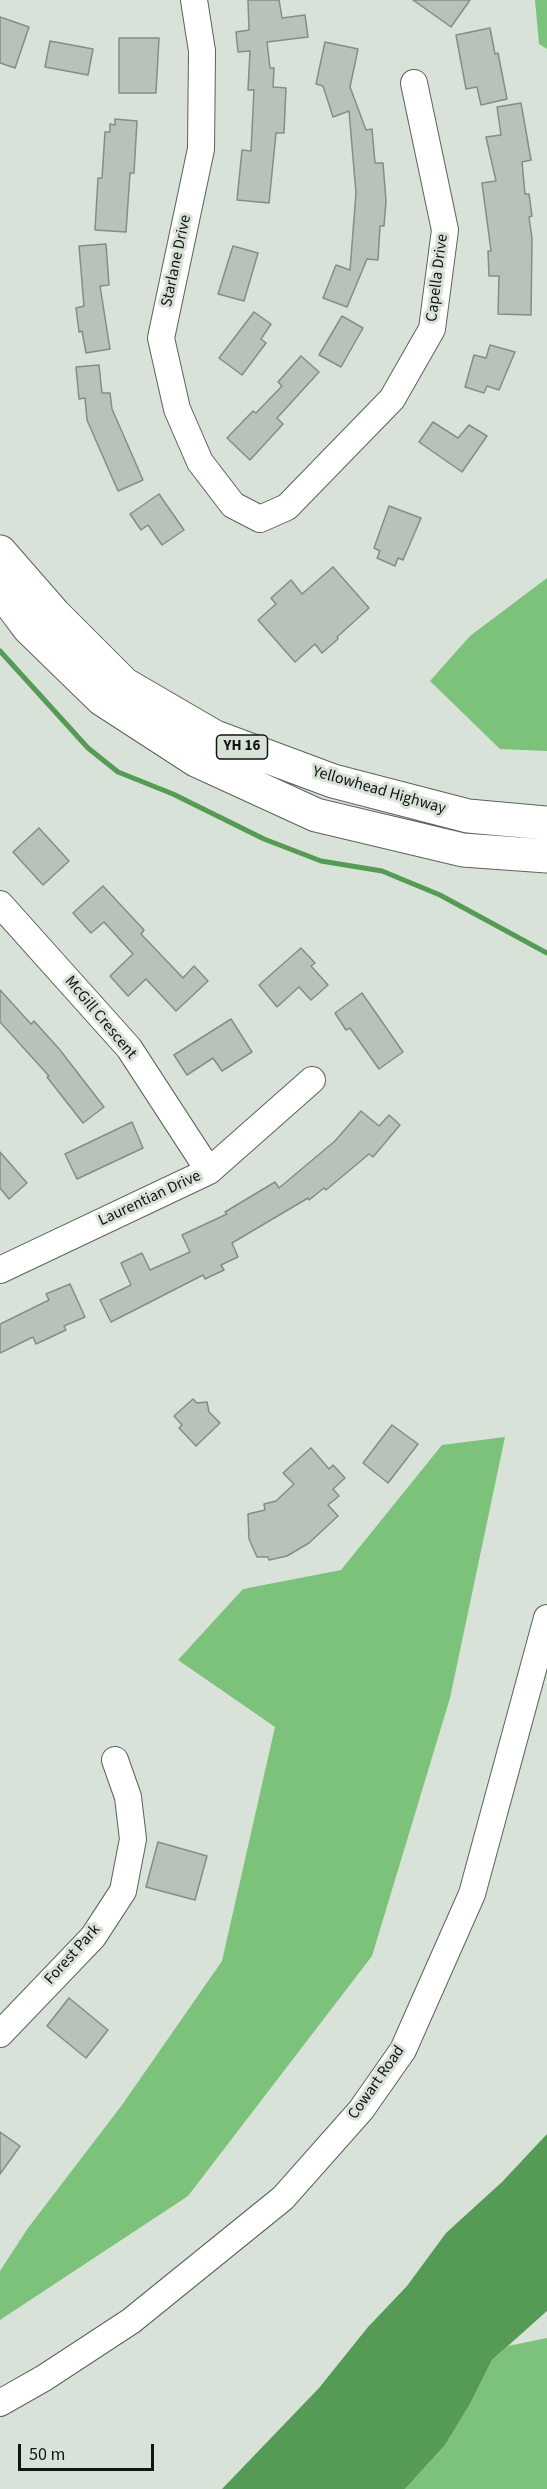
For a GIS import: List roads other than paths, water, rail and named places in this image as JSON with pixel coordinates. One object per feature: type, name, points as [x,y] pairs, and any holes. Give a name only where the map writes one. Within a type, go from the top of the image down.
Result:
[{"type":"highway","name":"Yellowhead Highway","points":[[0,552],[55,615],[124,684],[215,737],[333,781],[468,816],[547,823]]},
{"type":"highway","name":"YH 16","points":[[0,589],[29,628],[102,699],[196,760],[316,815],[463,850],[547,856]]},
{"type":"street","name":"Starlane Drive","points":[[194,0],[202,51],[201,149],[160,338],[181,420],[200,462],[234,505]]},
{"type":"street","name":"Capella Drive","points":[[234,505],[260,519],[287,507],[392,399],[432,328],[445,230],[414,83]]},
{"type":"street","name":"McGill Crescent","points":[[0,904],[129,1048],[209,1172]]},
{"type":"street","name":"Laurentian Drive","points":[[0,1270],[209,1172],[312,1080]]},
{"type":"street","name":"Cowart Road","points":[[0,2403],[44,2378],[131,2321],[274,2205],[361,2110],[403,2050],[472,1894],[547,1618]]},
{"type":"street","name":"Forest Park","points":[[0,2034],[93,1937],[123,1891],[133,1839],[128,1797],[115,1760]]},
{"type":"waterway","points":[[0,651],[88,748],[118,772],[173,794],[264,839],[321,861],[382,871],[440,895],[547,953]]}]
